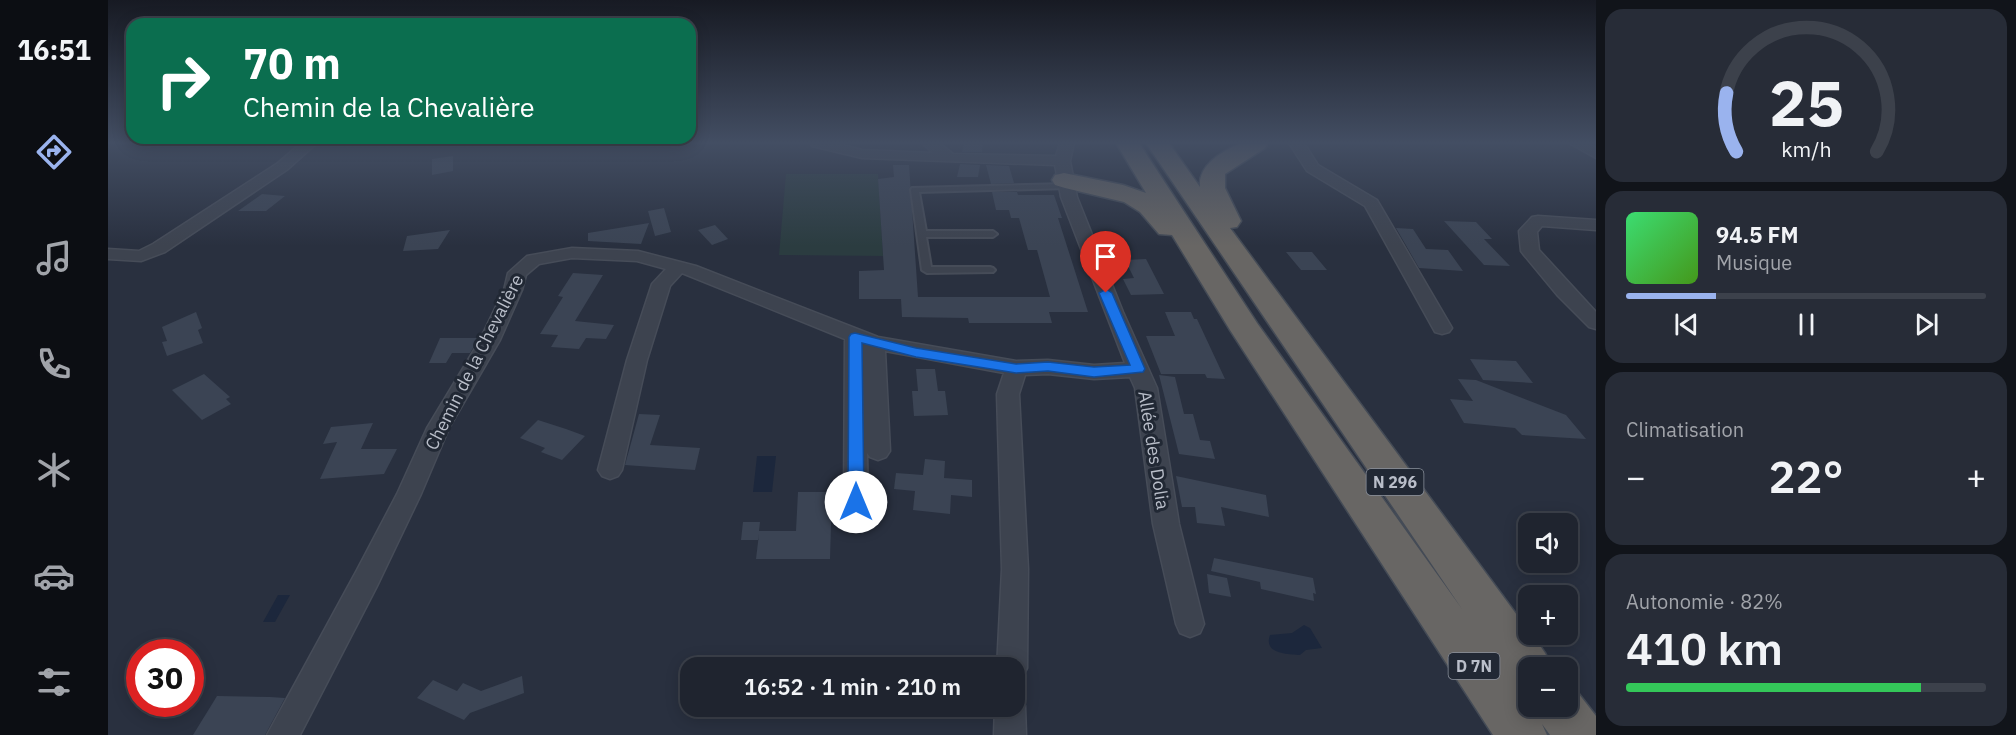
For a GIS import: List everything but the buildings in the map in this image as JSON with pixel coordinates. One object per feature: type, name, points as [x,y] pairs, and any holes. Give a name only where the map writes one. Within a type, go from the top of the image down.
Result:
[{"type":"highway","points":[[1070,177],[1092,189],[1130,196],[1150,207],[1264,327]]},
{"type":"highway","points":[[1079,177],[1112,182],[1121,177]]},
{"type":"highway","name":"N 296","points":[[1153,177],[1264,327],[1520,657]]},
{"type":"highway","name":"N 296","points":[[1176,177],[1507,735]]},
{"type":"highway","points":[[1212,177],[1211,186],[1264,327]]},
{"type":"highway","name":"D 7N","points":[[1426,597],[1522,735]]},
{"type":"highway","points":[[1559,717],[1570,735]]},
{"type":"highway","points":[[1566,717],[1580,735]]},
{"type":"street","points":[[108,254],[141,256],[149,253],[266,177]]},
{"type":"street","name":"Allée des Dolia","points":[[1065,177],[1113,312],[1146,388],[1166,524],[1191,624]]},
{"type":"street","points":[[1326,177],[1371,203],[1442,328]]},
{"type":"street","points":[[1596,225],[1538,221],[1528,231],[1530,251],[1565,292],[1596,323]]},
{"type":"street","name":"Chemin de la Chevalière","points":[[283,735],[368,578],[410,494],[438,428],[490,340],[513,290],[517,273],[533,261],[572,253],[638,256],[678,267],[864,340],[1016,368],[1048,367],[1094,372],[1138,369]]},
{"type":"street","points":[[610,470],[637,360],[662,284],[678,267]]},
{"type":"street","points":[[864,340],[878,451]]},
{"type":"street","points":[[856,502],[864,340]]},
{"type":"street","points":[[1012,657],[1015,569],[1008,393],[1016,368]]},
{"type":"street","points":[[1010,717],[1010,735]]},
{"type":"lane","points":[[990,270],[927,270],[915,190],[1033,177]]},
{"type":"lane","points":[[922,234],[993,234]]},
{"type":"shaded area","points":[[786,177],[878,177],[883,256],[779,255]]},
{"type":"water","points":[[757,456],[776,456],[772,492],[753,492]]},
{"type":"water","points":[[278,595],[290,595],[275,622],[263,622]]},
{"type":"water","points":[[1304,625],[1310,628],[1322,648],[1306,650],[1300,655],[1278,652],[1270,646],[1270,635],[1292,633]]},
{"type":"route","points":[[856,502],[855,337],[916,352],[1016,368],[1048,367],[1094,372],[1138,369],[1106,293]]}]
